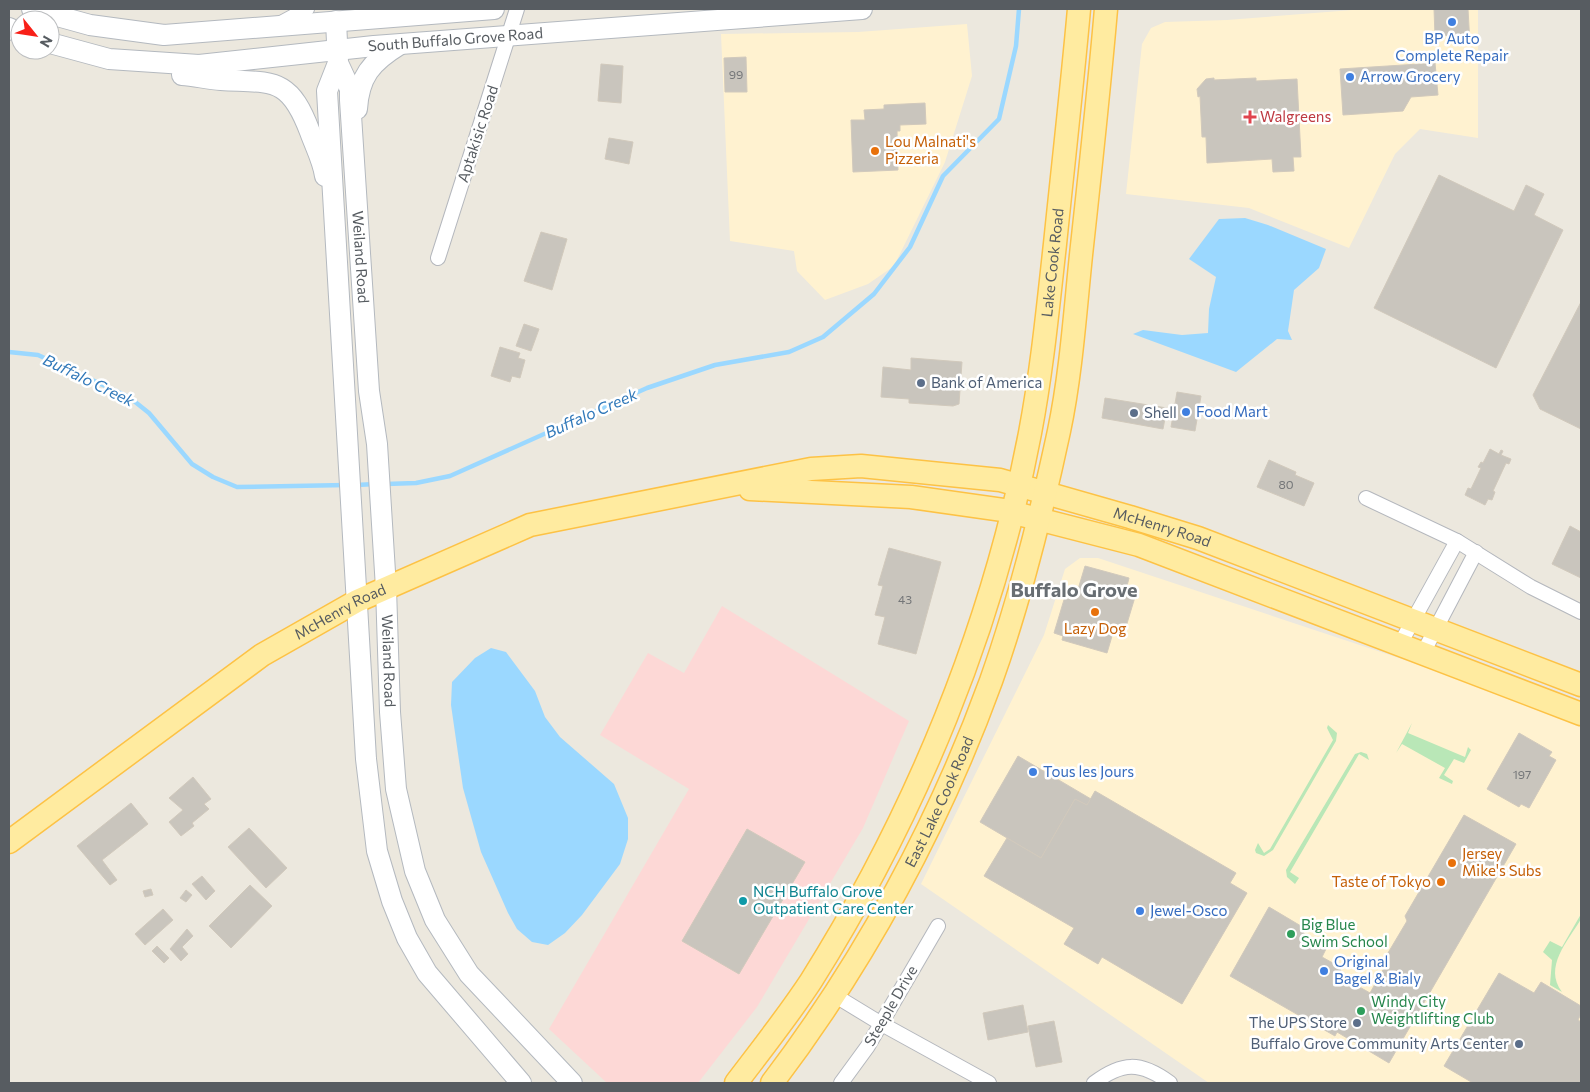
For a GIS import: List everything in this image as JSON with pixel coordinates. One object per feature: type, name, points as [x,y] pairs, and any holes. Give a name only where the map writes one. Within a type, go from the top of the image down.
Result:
[{"type":"main road","name":"South Buffalo Grove Road","points":[[32,9],[90,25],[164,35],[274,26],[336,15],[494,9]]},
{"type":"main road","name":"South Buffalo Grove Road","points":[[60,47],[112,60],[199,65],[338,57],[400,44],[862,9]]},
{"type":"main road","name":"Lake Cook Road","points":[[1012,512],[1030,434],[1045,341],[1079,9]]},
{"type":"main road","name":"Lake Cook Road","points":[[1046,493],[1059,430],[1074,320],[1106,9]]},
{"type":"main road","points":[[336,15],[338,57]]},
{"type":"main road","points":[[353,135],[357,122],[359,94],[364,78],[375,61],[400,44]]},
{"type":"main road","name":"Weiland Road","points":[[338,57],[350,89],[369,391],[377,444],[386,588],[390,712],[396,789],[415,871],[434,920],[469,974],[572,1083]]},
{"type":"main road","name":"Weiland Road","points":[[338,57],[327,91],[366,759],[377,851],[392,901],[408,938],[427,973],[522,1083]]},
{"type":"main road","points":[[112,60],[171,74],[220,80],[260,80],[279,86],[294,100],[304,115],[321,161],[336,241]]},
{"type":"main road","name":"McHenry Road","points":[[9,842],[262,655],[357,601],[530,524],[811,469],[861,466],[1000,480],[1198,538],[1413,618],[1581,685]]},
{"type":"main road","name":"McHenry Road","points":[[722,487],[911,497],[1012,512],[1139,545],[1581,714]]},
{"type":"main road","name":"East Lake Cook Road","points":[[772,1083],[834,995],[895,891],[938,806],[991,680],[1046,493]]},
{"type":"main road","name":"East Lake Cook Road","points":[[736,1083],[810,982],[868,885],[909,801],[942,729],[977,634],[1012,512]]},
{"type":"street","points":[[274,26],[306,9]]},
{"type":"street","name":"Aptakisic Road","points":[[438,258],[517,9]]},
{"type":"street","points":[[1366,498],[1457,541],[1531,587],[1581,612]]},
{"type":"street","points":[[1400,644],[1457,541]]},
{"type":"street","points":[[1423,653],[1476,552]]},
{"type":"street","name":"Steeple Drive","points":[[841,1083],[868,1046],[938,926]]},
{"type":"street","points":[[834,995],[880,1023],[989,1083]]},
{"type":"street","points":[[1094,1083],[1111,1070],[1134,1065],[1158,1074],[1170,1083]]},
{"type":"shaded area","points":[[1365,9],[1478,9],[1478,138],[1420,129],[1395,154],[1349,248],[1249,208],[1126,194],[1142,44],[1151,28],[1165,22],[1227,20]]},
{"type":"shaded area","points":[[967,24],[972,76],[945,162],[894,266],[868,284],[825,300],[797,271],[794,251],[730,241],[721,34],[858,32]]},
{"type":"shaded area","points":[[1080,558],[1098,558],[1417,664],[1581,724],[1581,1083],[1209,1083],[921,884],[1044,635],[1065,569]]},
{"type":"shaded area","points":[[722,606],[909,721],[863,828],[757,1007],[698,1083],[607,1083],[549,1029],[689,789],[600,735],[648,653],[684,673]]},
{"type":"green space","points":[[1412,723],[1408,733],[1465,757],[1468,747],[1471,750],[1464,763],[1454,759],[1444,775],[1453,781],[1452,784],[1439,778],[1445,768],[1402,744],[1396,753]]},
{"type":"green space","points":[[1328,725],[1337,733],[1336,741],[1273,850],[1264,856],[1256,853],[1255,850],[1258,843],[1264,853],[1270,849],[1333,740],[1327,728]]},
{"type":"green space","points":[[1361,752],[1367,754],[1369,760],[1359,754],[1290,872],[1299,878],[1295,884],[1287,877],[1286,870],[1355,754]]},
{"type":"green space","points":[[1581,914],[1581,919],[1564,945],[1556,964],[1557,983],[1562,992],[1550,985],[1552,960],[1543,952],[1550,941],[1562,947]]},
{"type":"water","points":[[1245,218],[1268,225],[1326,249],[1319,268],[1294,290],[1288,331],[1292,340],[1277,339],[1236,372],[1133,334],[1143,330],[1182,335],[1208,333],[1209,309],[1216,277],[1189,259],[1219,219]]},
{"type":"water","points":[[491,648],[506,652],[535,691],[545,717],[560,737],[614,784],[628,818],[628,839],[620,864],[582,915],[565,933],[548,945],[532,942],[517,929],[508,913],[481,852],[463,788],[451,705],[452,682],[475,658]]},
{"type":"building","name":"BP Auto Complete Repair","points":[[1434,9],[1468,9],[1470,45],[1460,45],[1460,35],[1435,36]]},
{"type":"building","points":[[746,57],[747,92],[725,92],[724,58]]},
{"type":"building","points":[[1435,63],[1438,95],[1411,97],[1403,111],[1343,115],[1340,69]]},
{"type":"building","points":[[601,64],[623,66],[621,103],[598,101]]},
{"type":"building","name":"Walgreens","points":[[1214,78],[1214,80],[1256,78],[1256,81],[1297,79],[1301,157],[1293,157],[1294,171],[1273,172],[1272,159],[1207,163],[1206,137],[1202,137],[1200,96],[1198,97],[1197,89],[1206,79]]},
{"type":"building","name":"Lou Malnati's Pizzeria","points":[[925,103],[926,124],[900,125],[900,131],[897,131],[898,170],[853,172],[851,120],[865,120],[864,110],[884,109],[884,105]]},
{"type":"building","points":[[609,138],[633,142],[629,164],[605,159]]},
{"type":"building","points":[[1439,175],[1514,211],[1526,185],[1544,194],[1534,215],[1563,230],[1496,368],[1374,308]]},
{"type":"building","points":[[541,232],[567,239],[552,290],[524,281]]},
{"type":"building","points":[[1581,302],[1581,429],[1540,409],[1533,395]]},
{"type":"building","points":[[524,324],[539,329],[531,351],[516,346]]},
{"type":"building","points":[[500,347],[520,353],[518,358],[525,360],[520,378],[512,376],[510,382],[491,376]]},
{"type":"building","name":"Bank of America","points":[[911,358],[962,362],[959,404],[953,406],[909,403],[909,399],[881,397],[883,367],[911,370]]},
{"type":"building","name":"Food Mart","points":[[1177,392],[1201,396],[1195,431],[1171,427]]},
{"type":"building","name":"Shell","points":[[1105,398],[1167,408],[1163,429],[1102,418]]},
{"type":"building","points":[[1490,449],[1499,454],[1501,450],[1503,451],[1501,455],[1511,459],[1509,464],[1506,463],[1493,491],[1495,492],[1492,500],[1488,499],[1485,505],[1465,495],[1468,488],[1471,489],[1481,468],[1478,467],[1481,462],[1483,463]]},
{"type":"building","points":[[1269,460],[1296,472],[1295,475],[1314,483],[1304,506],[1257,487]]},
{"type":"building","points":[[1570,526],[1581,532],[1581,578],[1552,564]]},
{"type":"building","points":[[889,548],[941,562],[916,654],[878,644],[885,617],[875,615],[883,586],[878,585]]},
{"type":"building","name":"Lazy Dog","points":[[1085,566],[1129,578],[1125,594],[1135,597],[1125,630],[1115,626],[1107,653],[1062,640],[1063,636],[1054,633],[1066,593],[1076,596]]},
{"type":"building","points":[[1519,733],[1552,752],[1549,756],[1556,760],[1529,808],[1521,804],[1519,807],[1487,789]]},
{"type":"building","points":[[1018,756],[1091,799],[1087,805],[1075,799],[1041,858],[980,822]]},
{"type":"building","points":[[193,777],[211,799],[204,804],[209,809],[192,823],[194,826],[181,836],[169,822],[183,810],[169,798]]},
{"type":"building","name":"Jewel-Osco","points":[[1095,791],[1236,873],[1230,883],[1247,893],[1182,1004],[1102,957],[1098,964],[1064,944],[1074,928],[984,876],[1007,838],[1041,858],[1075,799],[1087,805]]},
{"type":"building","points":[[131,803],[148,824],[102,860],[117,880],[110,885],[77,846]]},
{"type":"building","points":[[1464,815],[1516,844],[1389,1063],[1337,1032],[1335,1036],[1230,976],[1269,907],[1306,929],[1303,933],[1327,947],[1322,957],[1340,967],[1342,977],[1370,993],[1384,968],[1382,963],[1407,921],[1405,916]]},
{"type":"building","points":[[249,828],[287,868],[266,888],[228,847]]},
{"type":"building","name":"NCH Buffalo Grove Outpatient Care Center","points":[[747,829],[805,862],[739,974],[682,941]]},
{"type":"building","points":[[202,876],[215,891],[206,900],[192,884]]},
{"type":"building","points":[[250,885],[272,906],[231,948],[209,926]]},
{"type":"building","points":[[151,889],[153,895],[145,897],[143,891]]},
{"type":"building","points":[[186,890],[192,895],[186,902],[180,898]]},
{"type":"building","points":[[163,909],[173,920],[145,945],[135,934]]},
{"type":"building","points":[[187,929],[193,936],[182,947],[188,954],[181,961],[170,949]]},
{"type":"building","points":[[157,946],[169,958],[164,963],[152,951]]},
{"type":"building","name":"Buffalo Grove Community Arts Center","points":[[1499,973],[1534,993],[1541,982],[1581,1006],[1581,1014],[1578,1020],[1581,1022],[1581,1083],[1473,1083],[1444,1066]]},
{"type":"building","points":[[1023,1005],[1028,1032],[988,1040],[983,1013]]},
{"type":"building","points":[[1054,1021],[1062,1062],[1036,1067],[1028,1026]]},
{"type":"waterway","name":"Buffalo Creek","points":[[386,484],[416,483],[450,476],[647,388],[715,365],[789,352],[823,337],[874,294],[910,247],[943,176],[999,119],[1016,46],[1019,9]]},
{"type":"waterway","name":"Buffalo Creek","points":[[9,352],[38,355],[129,397],[149,413],[192,464],[213,477],[237,487],[346,485]]},
{"type":"waterway","name":"Buffalo Creek","points":[[356,485],[376,484]]},
{"type":"place","name":"BP Auto Complete Repair","points":[[1452,22]]},
{"type":"place","name":"Arrow Grocery","points":[[1350,77]]},
{"type":"place","name":"Walgreens","points":[[1250,117]]},
{"type":"place","name":"Lou Malnati's Pizzeria","points":[[875,151]]},
{"type":"place","name":"Bank of America","points":[[921,383]]},
{"type":"place","name":"Food Mart","points":[[1186,412]]},
{"type":"place","name":"Shell","points":[[1134,413]]},
{"type":"place","name":"Lazy Dog","points":[[1095,612]]},
{"type":"place","name":"Tous les Jours","points":[[1033,772]]},
{"type":"place","name":"Jersey Mike's Subs","points":[[1452,863]]},
{"type":"place","name":"Taste of Tokyo","points":[[1441,882]]},
{"type":"place","name":"NCH Buffalo Grove Outpatient Care Center","points":[[743,901]]},
{"type":"place","name":"Jewel-Osco","points":[[1140,911]]},
{"type":"place","name":"Big Blue Swim School","points":[[1291,934]]},
{"type":"place","name":"Original Bagel & Bialy","points":[[1324,971]]},
{"type":"place","name":"Windy City Weightlifting Club","points":[[1361,1011]]},
{"type":"place","name":"The UPS Store","points":[[1357,1023]]},
{"type":"place","name":"Buffalo Grove Community Arts Center","points":[[1519,1044]]},
{"type":"district","name":"Buffalo Grove","points":[[1074,590]]}]
